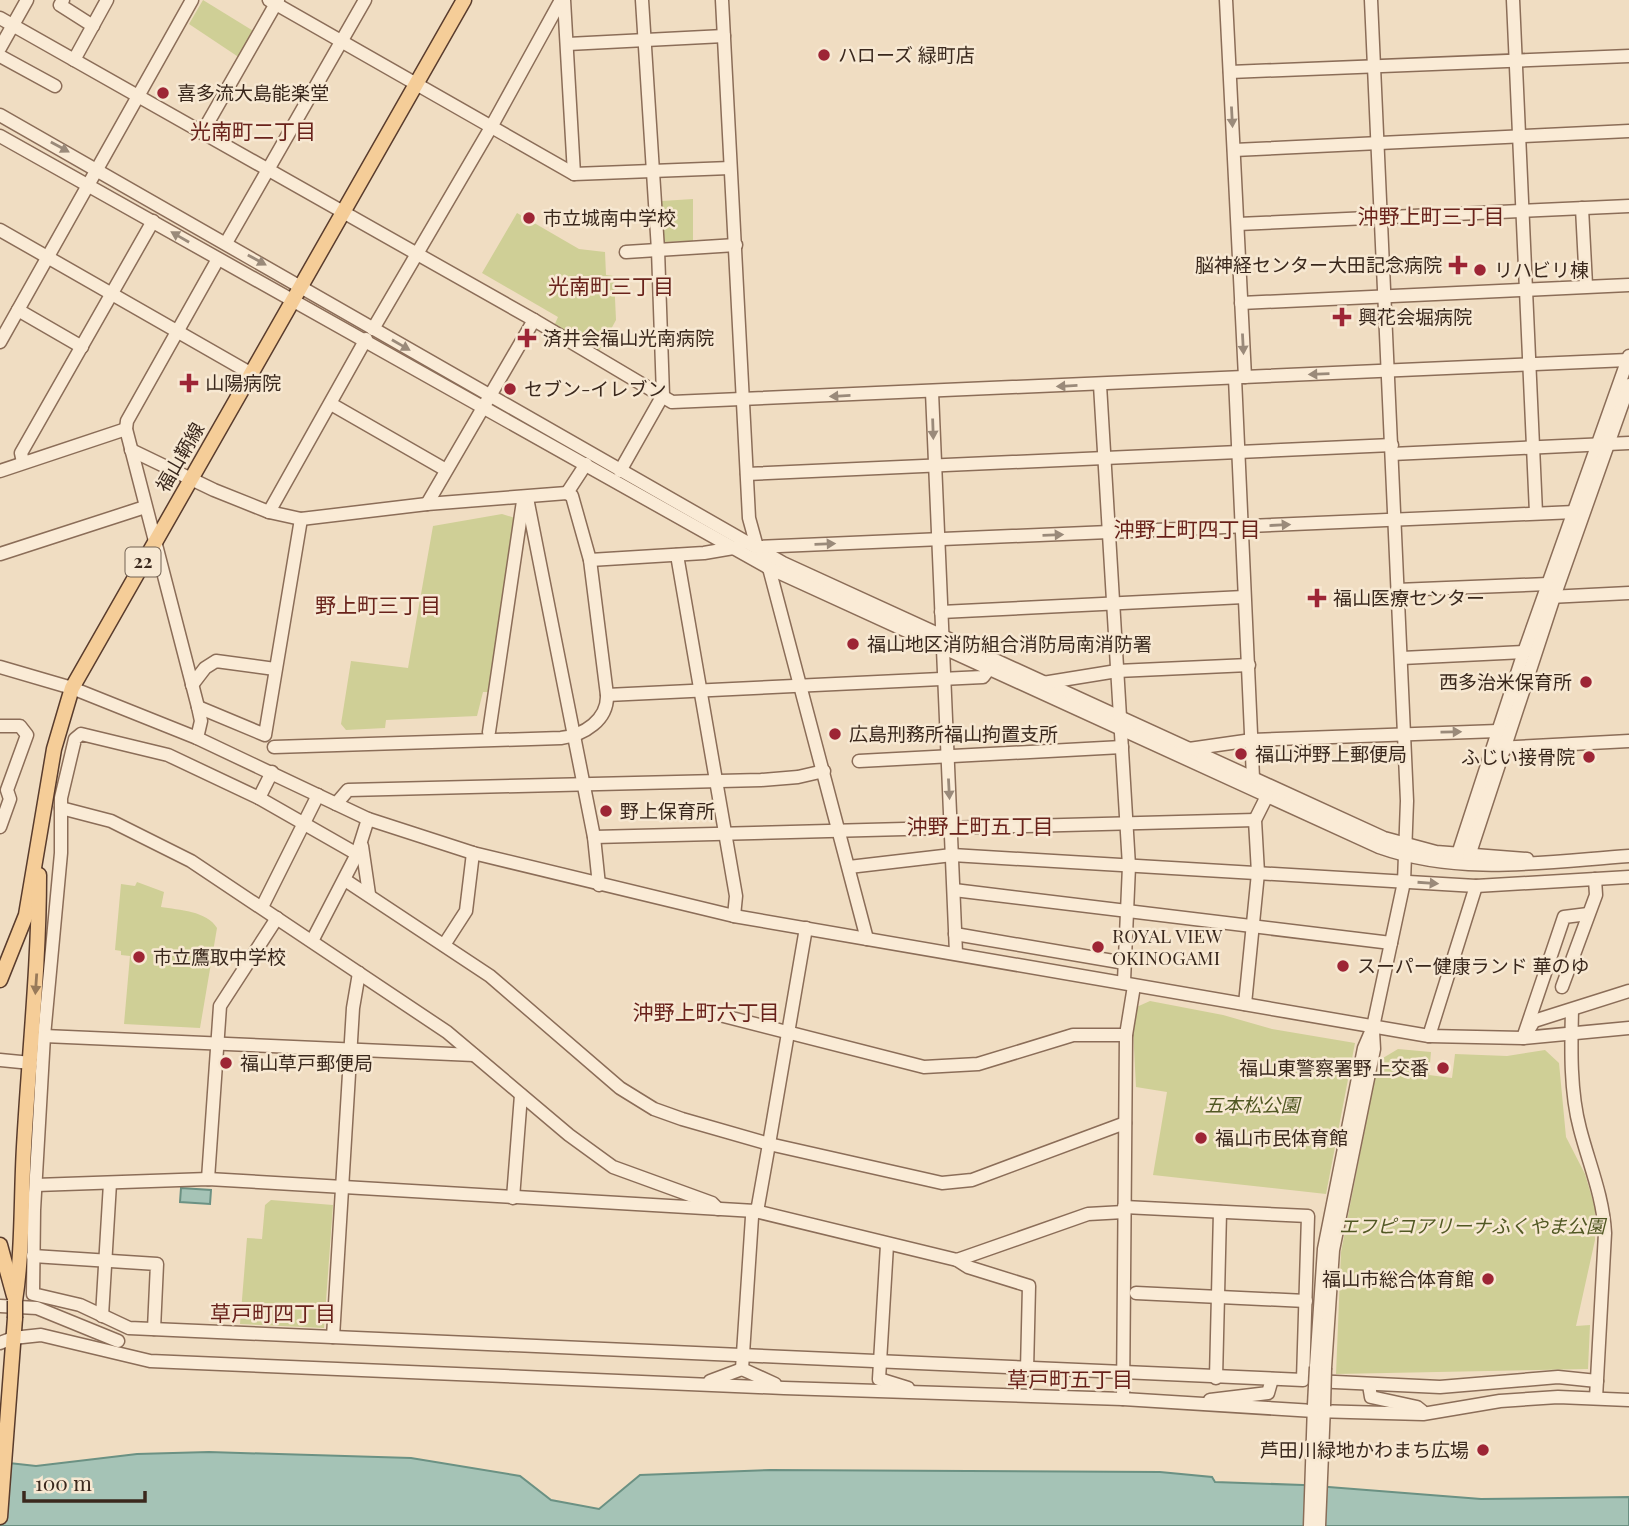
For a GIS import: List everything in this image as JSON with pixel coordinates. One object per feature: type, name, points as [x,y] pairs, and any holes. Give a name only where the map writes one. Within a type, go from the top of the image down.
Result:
[{"type":"main road","name":"福山鞆線","points":[[0,978],[26,915],[54,749],[72,688],[464,0]]},
{"type":"main road","name":"福山鞆線","points":[[0,1517],[8,1344],[15,1318],[23,1237],[32,1063],[46,956],[39,842]]},
{"type":"main road","name":"福山鞆線","points":[[0,1245],[15,1301]]},
{"type":"street","points":[[0,48],[27,0]]},
{"type":"street","points":[[63,0],[60,5],[93,26]]},
{"type":"street","points":[[74,60],[107,0]]},
{"type":"street","points":[[0,342],[140,97],[192,0]]},
{"type":"street","points":[[226,243],[365,0]]},
{"type":"street","points":[[562,0],[568,44],[574,174]]},
{"type":"street","points":[[269,512],[562,0]]},
{"type":"street","points":[[620,471],[663,395],[658,250],[642,0]]},
{"type":"street","points":[[722,0],[749,518],[757,547],[769,568],[867,939]]},
{"type":"street","points":[[1226,0],[1241,303],[1238,452],[1253,778]]},
{"type":"street","points":[[1319,1526],[1320,1367],[1333,1250],[1374,1049],[1373,1027],[1404,881],[1402,658],[1371,0]]},
{"type":"street","points":[[1513,0],[1536,513]]},
{"type":"street","points":[[202,133],[274,1],[341,42],[417,82],[490,129],[574,174],[730,168]]},
{"type":"street","points":[[0,18],[342,214],[534,320],[672,402],[1100,385],[1628,358],[1604,444]]},
{"type":"street","points":[[568,44],[724,36]]},
{"type":"street","points":[[0,56],[55,86]]},
{"type":"street","points":[[1230,72],[1629,56]]},
{"type":"street","points":[[0,115],[301,285],[370,334]]},
{"type":"street","points":[[1234,150],[1629,131]]},
{"type":"street","points":[[0,136],[218,259],[293,299],[370,334],[783,563],[942,642],[989,669],[1188,749],[1384,838],[1404,850]]},
{"type":"street","points":[[1238,224],[1629,206]]},
{"type":"street","points":[[1582,208],[1586,285]]},
{"type":"street","points":[[23,462],[21,453],[153,222]]},
{"type":"street","points":[[0,230],[250,373]]},
{"type":"street","points":[[626,251],[736,245]]},
{"type":"street","points":[[197,738],[201,721],[198,707],[126,429],[127,421],[218,259]]},
{"type":"street","points":[[1241,303],[1629,285]]},
{"type":"street","points":[[18,310],[82,347]]},
{"type":"street","points":[[427,504],[485,400],[534,320]]},
{"type":"street","points":[[1100,385],[1129,866],[1125,963],[1129,983],[1126,1035],[1123,1399]]},
{"type":"street","points":[[1451,885],[1549,595],[1604,444],[1629,385]]},
{"type":"street","points":[[932,392],[956,953]]},
{"type":"street","points":[[485,400],[586,464],[769,568],[1042,683],[1267,796],[1404,850],[1511,866],[1629,856]]},
{"type":"street","points":[[331,404],[446,470]]},
{"type":"street","points":[[0,471],[126,429]]},
{"type":"street","points":[[747,474],[1238,452],[1629,443]]},
{"type":"street","points":[[131,450],[269,512],[301,519],[427,504],[567,494],[572,496],[590,560],[608,708],[603,716],[573,736],[271,740],[198,707]]},
{"type":"street","points":[[567,494],[586,464]]},
{"type":"street","points":[[489,732],[525,498]]},
{"type":"street","points":[[525,498],[594,837],[599,885]]},
{"type":"street","points":[[0,554],[145,508]]},
{"type":"street","points":[[590,560],[677,555],[735,547],[1580,511]]},
{"type":"street","points":[[259,798],[268,770],[275,669],[301,519]]},
{"type":"street","points":[[677,555],[736,896],[734,916]]},
{"type":"street","points":[[1397,590],[1549,595],[1629,593]]},
{"type":"street","points":[[1498,748],[1498,731],[1524,652],[1549,595]]},
{"type":"street","points":[[941,612],[1244,597]]},
{"type":"street","points":[[1402,658],[1524,652]]},
{"type":"street","points":[[192,685],[205,668],[216,661],[275,669]]},
{"type":"street","points":[[1042,683],[1118,671],[1249,666]]},
{"type":"street","points":[[0,667],[72,688],[197,738],[368,819],[473,853],[734,916],[1429,1036],[1523,1038],[1629,1028]]},
{"type":"street","points":[[607,695],[944,680],[983,677],[989,669]]},
{"type":"street","points":[[0,726],[20,726],[27,735],[4,789],[10,799],[0,827]]},
{"type":"street","points":[[271,740],[534,730],[535,738]]},
{"type":"street","points":[[1188,749],[1252,740],[1404,732],[1498,731]]},
{"type":"street","points":[[360,849],[168,755],[81,734],[75,739],[61,808],[61,853],[46,956],[33,1294],[62,1298],[129,1328],[333,1337],[743,1363],[880,1363],[1440,1387],[1558,1377],[1597,1381]]},
{"type":"street","points":[[1498,748],[1629,741]]},
{"type":"street","points":[[859,761],[1122,747]]},
{"type":"street","points":[[336,804],[348,790],[716,781],[798,777],[824,771]]},
{"type":"street","points":[[262,907],[318,795]]},
{"type":"street","points":[[1245,1004],[1258,873],[1255,820],[1267,796]]},
{"type":"street","points":[[61,808],[111,821],[191,860],[447,1032],[520,1095],[613,1167],[712,1203],[719,1210]]},
{"type":"street","points":[[312,941],[360,849],[368,819]]},
{"type":"street","points":[[594,837],[1255,820]]},
{"type":"street","points":[[360,849],[369,894]]},
{"type":"street","points":[[444,945],[466,911],[473,853]]},
{"type":"street","points":[[849,867],[952,855],[1476,886],[1629,877]]},
{"type":"street","points":[[1562,987],[1595,895],[1595,879]]},
{"type":"street","points":[[345,880],[490,976],[620,1088],[654,1109],[769,1144],[925,1180],[955,1183],[972,1180],[1125,1123]]},
{"type":"street","points":[[1429,1036],[1476,886]]},
{"type":"street","points":[[954,890],[1391,943]]},
{"type":"street","points":[[1523,1038],[1564,917],[1588,914]]},
{"type":"street","points":[[208,1179],[219,1006],[277,918]]},
{"type":"street","points":[[743,1363],[755,1211],[806,929]]},
{"type":"street","points":[[955,934],[1125,963]]},
{"type":"street","points":[[333,1337],[359,973]]},
{"type":"street","points":[[1523,1038],[1534,1021],[1629,991]]},
{"type":"street","points":[[1572,1010],[1571,1033],[1580,1128],[1604,1208],[1597,1398]]},
{"type":"street","points":[[708,1012],[924,1067],[978,1064],[1073,1035],[1126,1035]]},
{"type":"street","points":[[44,1036],[474,1055]]},
{"type":"street","points":[[0,1060],[32,1063]]},
{"type":"street","points":[[513,1198],[520,1095]]},
{"type":"street","points":[[36,1185],[208,1179],[755,1211],[957,1260],[968,1267],[1029,1286],[1027,1370]]},
{"type":"street","points":[[102,1316],[110,1183]]},
{"type":"street","points":[[957,1260],[1088,1213],[1124,1209],[1308,1216],[1303,1380]]},
{"type":"street","points":[[1216,1378],[1220,1212]]},
{"type":"street","points":[[887,1245],[879,1379],[926,1393]]},
{"type":"street","points":[[33,1256],[158,1264],[154,1329]]},
{"type":"street","points":[[1136,1293],[1306,1301]]},
{"type":"street","points":[[0,1306],[45,1311],[118,1342]]},
{"type":"street","points":[[8,1344],[41,1335],[150,1360],[784,1388],[1123,1399],[1319,1412],[1423,1414],[1500,1401],[1597,1398],[1629,1400]]},
{"type":"street","points":[[703,1384],[743,1363]]},
{"type":"street","points":[[743,1363],[784,1388]]},
{"type":"street","points":[[1188,1405],[1268,1393],[1272,1379]]},
{"type":"street","points":[[1369,1385],[1371,1397],[1417,1406],[1423,1414]]},
{"type":"street","points":[[1310,1526],[1319,1412]]},
{"type":"green space","points":[[203,0],[255,32],[240,58],[189,24]]},
{"type":"green space","points":[[693,199],[693,241],[663,242],[662,201]]},
{"type":"green space","points":[[517,213],[579,249],[605,252],[606,275],[614,276],[616,320],[599,351],[554,326],[558,317],[482,273]]},
{"type":"green space","points":[[502,514],[515,518],[489,692],[483,692],[477,716],[386,720],[385,728],[346,730],[341,724],[351,661],[408,668],[433,526]]},
{"type":"green space","points":[[137,882],[164,892],[161,907],[200,915],[217,928],[200,1028],[124,1024],[130,956],[121,955],[121,951],[115,950],[121,884],[135,886]]},
{"type":"green space","name":"五本松公園","points":[[1150,1001],[1223,1015],[1272,1029],[1355,1043],[1326,1194],[1153,1175],[1167,1092],[1136,1087],[1132,1009]]},
{"type":"green space","name":"エフピコアリーナふくやま公園","points":[[1398,1049],[1431,1052],[1429,1075],[1452,1078],[1455,1054],[1507,1056],[1545,1050],[1559,1063],[1566,1137],[1585,1174],[1595,1208],[1595,1240],[1576,1326],[1590,1325],[1588,1369],[1336,1374],[1341,1252],[1378,1061]]},
{"type":"green space","points":[[271,1200],[333,1205],[324,1328],[240,1324],[247,1238],[262,1239],[265,1205]]},
{"type":"shaded area","points":[[181,1188],[211,1190],[210,1204],[180,1202]]},
{"type":"shaded area","points":[[209,1452],[411,1458],[520,1476],[551,1500],[599,1509],[640,1475],[770,1470],[1160,1472],[1212,1477],[1215,1482],[1303,1485],[1481,1499],[1629,1497],[1629,1526],[0,1526],[0,1462],[36,1466],[137,1454]]},
{"type":"place","name":"ハローズ 緑町店","points":[[824,55]]},
{"type":"place","name":"喜多流大島能楽堂","points":[[163,93]]},
{"type":"place","name":"市立城南中学校","points":[[529,218]]},
{"type":"place","name":"脳神経センター大田記念病院","points":[[1458,265]]},
{"type":"place","name":"リハビリ棟","points":[[1480,270]]},
{"type":"place","name":"興花会堀病院","points":[[1342,317]]},
{"type":"place","name":"済井会福山光南病院","points":[[527,338]]},
{"type":"place","name":"山陽病院","points":[[189,383]]},
{"type":"place","name":"セブン-イレブン","points":[[510,389]]},
{"type":"place","name":"福山医療センター","points":[[1317,598]]},
{"type":"place","name":"福山地区消防組合消防局南消防署","points":[[853,644]]},
{"type":"place","name":"西多治米保育所","points":[[1586,682]]},
{"type":"place","name":"広島刑務所福山拘置支所","points":[[835,734]]},
{"type":"place","name":"福山沖野上郵便局","points":[[1241,754]]},
{"type":"place","name":"ふじい接骨院","points":[[1589,757]]},
{"type":"place","name":"野上保育所","points":[[606,811]]},
{"type":"place","name":"ROYAL VIEW OKINOGAMI","points":[[1098,947]]},
{"type":"place","name":"市立鷹取中学校","points":[[139,957]]},
{"type":"place","name":"スーパー健康ランド 華のゆ","points":[[1343,966]]},
{"type":"place","name":"福山草戸郵便局","points":[[226,1063]]},
{"type":"place","name":"福山東警察署野上交番","points":[[1443,1068]]},
{"type":"place","name":"福山市民体育館","points":[[1201,1138]]},
{"type":"place","name":"福山市総合体育館","points":[[1488,1279]]},
{"type":"place","name":"芦田川緑地かわまち広場","points":[[1483,1450]]},
{"type":"district","name":"光南町二丁目","points":[[253,132]]},
{"type":"district","name":"沖野上町三丁目","points":[[1431,217]]},
{"type":"district","name":"光南町三丁目","points":[[611,287]]},
{"type":"district","name":"沖野上町四丁目","points":[[1187,530]]},
{"type":"district","name":"野上町三丁目","points":[[378,606]]},
{"type":"district","name":"沖野上町五丁目","points":[[980,827]]},
{"type":"district","name":"沖野上町六丁目","points":[[706,1013]]},
{"type":"district","name":"草戸町四丁目","points":[[273,1314]]},
{"type":"district","name":"草戸町五丁目","points":[[1070,1380]]}]
